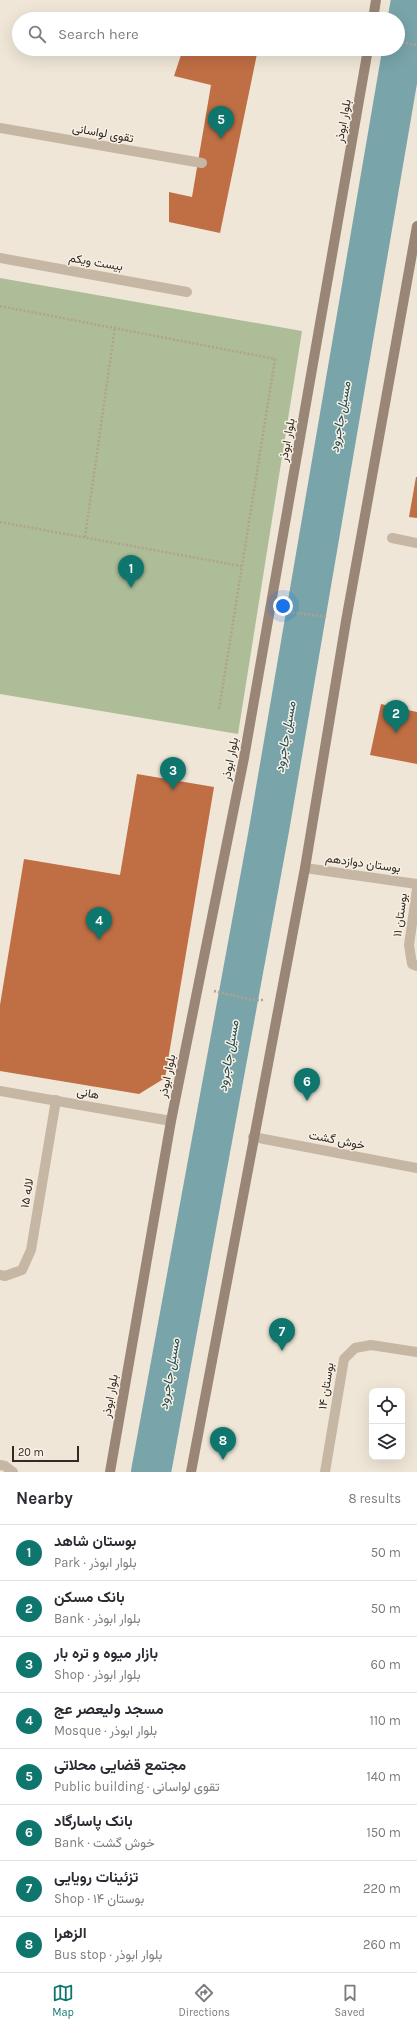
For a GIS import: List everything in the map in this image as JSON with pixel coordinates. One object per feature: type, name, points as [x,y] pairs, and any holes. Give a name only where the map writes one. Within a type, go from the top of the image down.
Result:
[{"type":"main road","points":[[374,12],[376,0]]},
{"type":"main road","name":"بلوار ابوذر","points":[[110,1472],[171,1121],[244,758],[367,56]]},
{"type":"main road","points":[[191,1472],[253,1137],[305,868],[346,621],[417,226]]},
{"type":"street","name":"تقوی لواسانی","points":[[0,128],[202,163]]},
{"type":"street","name":"بیست ویکم","points":[[0,258],[187,292]]},
{"type":"street","points":[[392,538],[417,543]]},
{"type":"street","name":"بوستان دوازدهم","points":[[305,868],[417,884]]},
{"type":"street","name":"بوستان ۱۱","points":[[417,889],[409,945],[412,964],[417,966]]},
{"type":"street","name":"هانی","points":[[0,1091],[171,1121]]},
{"type":"street","name":"لاله ۱۵","points":[[2,1276],[22,1270],[31,1250],[56,1100]]},
{"type":"street","name":"خوش گشت","points":[[253,1137],[417,1168]]},
{"type":"street","name":"بوستان ۱۴","points":[[325,1472],[344,1359],[355,1348],[371,1345],[417,1352]]},
{"type":"path","points":[[405,43],[417,45]]},
{"type":"path","points":[[0,306],[275,359],[219,710]]},
{"type":"path","points":[[85,537],[115,327]]},
{"type":"path","points":[[0,522],[241,566]]},
{"type":"path","points":[[292,604],[289,612],[328,617]]},
{"type":"path","points":[[214,991],[221,994],[252,1000],[263,1000]]},
{"type":"green space","points":[[0,278],[302,331],[238,734],[0,694]]},
{"type":"building","points":[[181,56],[257,56],[220,233],[169,222],[169,192],[192,197],[211,85],[174,76]]},
{"type":"building","points":[[417,477],[417,518],[409,517]]},
{"type":"building","points":[[381,704],[417,712],[417,764],[370,755]]},
{"type":"building","points":[[137,774],[214,787],[165,1078],[139,1094],[0,1071],[0,1005],[24,859],[120,875]]},
{"type":"waterway","name":"مسیل جاجرود","points":[[405,35],[411,0]]},
{"type":"waterway","name":"مسیل جاجرود","points":[[151,1472],[269,830],[401,56]]},
{"type":"place","name":"مجتمع قضایی محلاتی","points":[[221,139]]},
{"type":"place","name":"بوستان شاهد","points":[[131,588]]},
{"type":"place","name":"بانک مسکن","points":[[396,733]]},
{"type":"place","name":"بازار میوه و تره بار","points":[[173,790]]},
{"type":"place","name":"مسجد ولیعصر عج","points":[[99,940]]},
{"type":"place","name":"بانک پاسارگاد","points":[[307,1101]]},
{"type":"place","name":"تزئینات رویایی","points":[[282,1351]]},
{"type":"place","name":"الزهرا","points":[[223,1460]]}]
